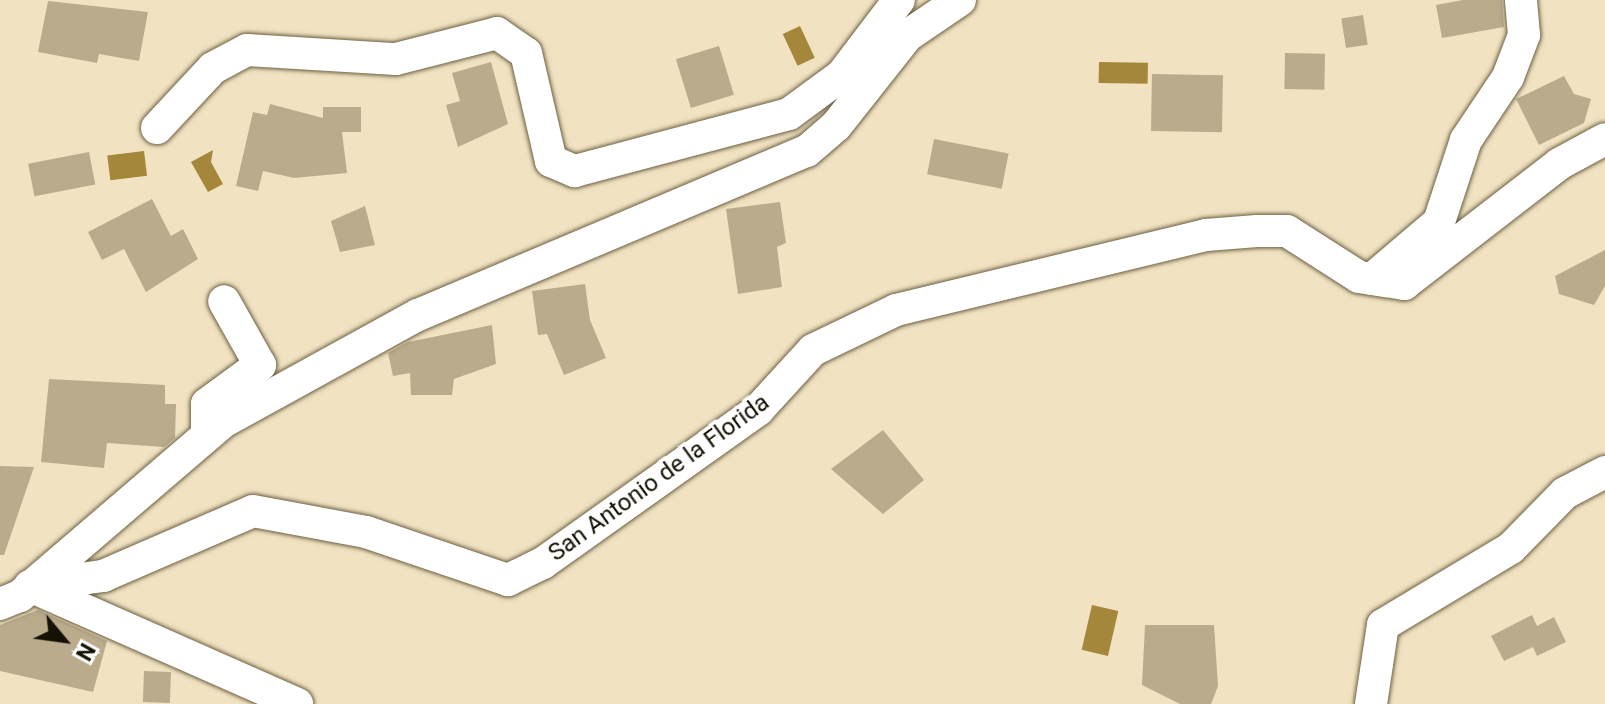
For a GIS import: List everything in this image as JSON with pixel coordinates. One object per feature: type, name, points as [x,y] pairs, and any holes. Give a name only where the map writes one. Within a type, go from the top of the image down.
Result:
[{"type":"street","points":[[157,128],[213,68],[247,50],[396,59],[497,33],[517,41],[526,53],[551,161],[575,171],[789,114],[842,75],[899,0]]},
{"type":"street","name":"San Antonio de la Florida","points":[[0,604],[30,586],[207,435],[418,315],[692,197],[778,168],[836,126],[907,36],[960,0]]},
{"type":"street","points":[[1372,279],[1439,222],[1466,140],[1508,77],[1524,35],[1521,0]]},
{"type":"street","name":"San Antonio de la Florida","points":[[30,586],[103,576],[253,511],[366,532],[508,580],[543,563],[758,410],[813,350],[896,310],[1191,238],[1257,231],[1287,231],[1359,277],[1404,284],[1559,164],[1605,139]]},
{"type":"street","points":[[207,435],[207,404],[260,365],[224,301]]},
{"type":"street","points":[[1371,704],[1383,625],[1511,548],[1565,493],[1605,472]]},
{"type":"street","points":[[30,586],[297,704]]},
{"type":"shaded area","points":[[800,26],[815,58],[798,66],[783,34]]},
{"type":"shaded area","points":[[1099,62],[1148,63],[1148,84],[1099,83]]},
{"type":"shaded area","points":[[213,150],[211,162],[223,184],[208,192],[191,162]]},
{"type":"shaded area","points":[[144,151],[147,176],[110,180],[107,156]]},
{"type":"shaded area","points":[[1092,605],[1118,611],[1108,656],[1082,650]]},
{"type":"building","points":[[1463,0],[1502,0],[1504,27],[1442,38],[1436,5]]},
{"type":"building","points":[[48,1],[148,12],[139,61],[99,54],[97,63],[38,52]]},
{"type":"building","points":[[1363,15],[1368,45],[1346,48],[1341,18]]},
{"type":"building","points":[[719,46],[734,95],[691,108],[676,59]]},
{"type":"building","points":[[1285,53],[1325,54],[1324,90],[1284,89]]},
{"type":"building","points":[[491,62],[508,124],[458,147],[446,105],[460,101],[452,73]]},
{"type":"building","points":[[1152,74],[1223,75],[1222,132],[1151,131]]},
{"type":"building","points":[[1564,76],[1574,94],[1591,99],[1584,123],[1539,145],[1516,99]]},
{"type":"building","points":[[270,104],[323,118],[323,107],[361,107],[361,132],[342,132],[347,173],[294,178],[263,171],[258,191],[236,186],[253,112],[267,115]]},
{"type":"building","points":[[934,139],[1009,154],[1002,189],[927,174]]},
{"type":"building","points":[[89,152],[95,184],[34,196],[28,164]]},
{"type":"building","points":[[152,199],[171,236],[183,229],[198,259],[146,292],[124,249],[102,260],[88,232]]},
{"type":"building","points":[[780,202],[786,243],[777,247],[782,287],[738,294],[726,209]]},
{"type":"building","points":[[365,206],[375,245],[340,252],[331,221]]},
{"type":"building","points":[[1605,250],[1605,286],[1594,305],[1559,294],[1555,276]]},
{"type":"building","points":[[585,284],[590,320],[606,358],[564,375],[547,334],[538,335],[532,291]]},
{"type":"building","points":[[492,325],[496,364],[454,379],[452,395],[411,395],[410,373],[393,376],[388,353],[408,342]]},
{"type":"building","points":[[49,379],[165,385],[165,404],[176,404],[175,438],[164,447],[107,443],[104,468],[41,462]]},
{"type":"building","points":[[883,430],[924,480],[883,514],[831,469]]},
{"type":"building","points":[[0,466],[34,467],[4,555],[0,555]]},
{"type":"building","points":[[38,610],[107,641],[93,692],[0,671],[0,625]]},
{"type":"building","points":[[1532,615],[1537,626],[1554,617],[1566,642],[1537,656],[1533,647],[1504,661],[1491,636]]},
{"type":"building","points":[[1145,625],[1214,625],[1218,686],[1211,704],[1180,704],[1142,685]]},
{"type":"building","points":[[144,671],[171,672],[170,703],[143,702]]}]
